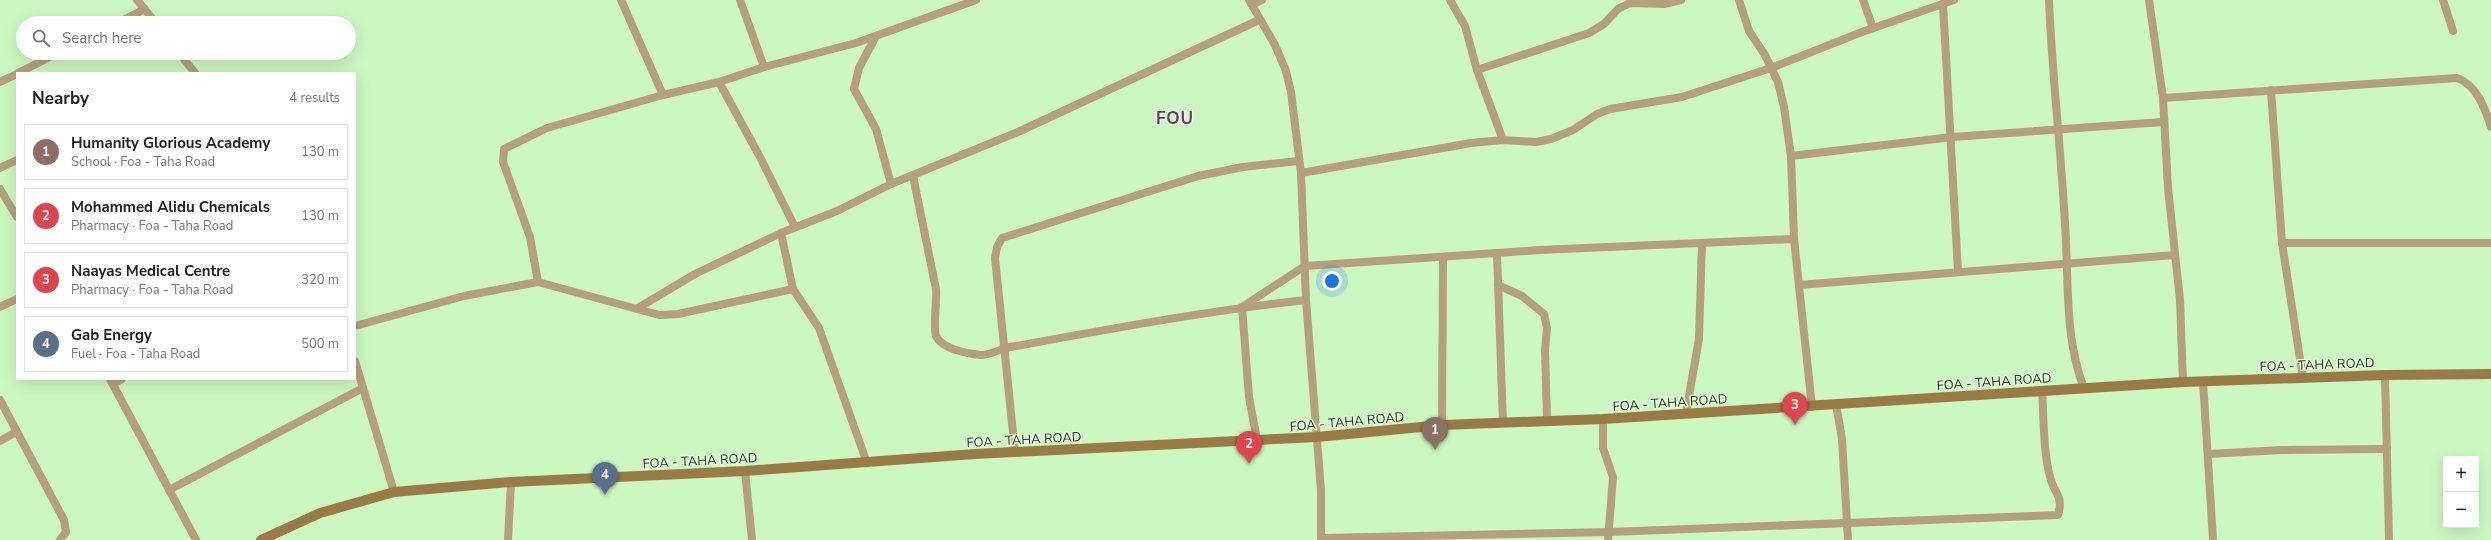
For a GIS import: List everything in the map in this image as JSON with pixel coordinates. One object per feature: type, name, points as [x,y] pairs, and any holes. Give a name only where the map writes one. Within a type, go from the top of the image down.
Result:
[{"type":"street","points":[[137,0],[150,16]]},
{"type":"street","points":[[621,0],[663,95]]},
{"type":"street","points":[[740,0],[764,67]]},
{"type":"street","points":[[538,282],[530,237],[503,162],[504,149],[547,128],[663,95],[719,82],[764,67],[876,36],[976,0]]},
{"type":"street","points":[[1262,0],[1250,2],[1259,20],[1275,45],[1286,71],[1291,92],[1300,173],[1306,300],[1317,437],[1321,539],[1609,536],[2058,515],[2061,503],[2050,479],[2042,391]]},
{"type":"street","points":[[1450,0],[1465,26],[1477,70],[1503,140]]},
{"type":"street","points":[[1477,70],[1589,33],[1604,24],[1618,9],[1630,3],[1664,4],[1681,0]]},
{"type":"street","points":[[1739,0],[1749,30],[1778,82],[1784,107],[1791,156],[1794,239],[1812,407]]},
{"type":"street","points":[[1863,0],[1873,28]]},
{"type":"street","points":[[1300,173],[1447,146],[1503,140],[1519,142],[1551,139],[1573,130],[1597,114],[1610,109],[1682,97],[1771,68],[1873,28],[1954,0]]},
{"type":"street","points":[[2049,0],[2068,263],[2067,308],[2073,335],[2075,365],[2084,388]]},
{"type":"street","points":[[2149,0],[2162,98],[2175,255],[2183,382]]},
{"type":"street","points":[[2443,0],[2453,32]]},
{"type":"street","points":[[1943,4],[1952,137],[1958,271]]},
{"type":"street","points":[[130,16],[144,9]]},
{"type":"street","points":[[638,308],[695,274],[781,233],[838,211],[891,184],[913,176],[1151,72],[1259,20]]},
{"type":"street","points":[[876,36],[859,68],[854,89],[876,129],[891,184]]},
{"type":"street","points":[[20,72],[44,60]]},
{"type":"street","points":[[185,60],[194,72]]},
{"type":"street","points":[[0,82],[16,74]]},
{"type":"street","points":[[2162,98],[2457,78],[2466,81],[2473,88],[2491,127]]},
{"type":"street","points":[[719,82],[760,157],[795,227]]},
{"type":"street","points":[[2271,90],[2282,243],[2303,378]]},
{"type":"street","points":[[1791,156],[1952,137],[2163,122]]},
{"type":"street","points":[[0,168],[16,160]]},
{"type":"street","points":[[1015,452],[995,258],[997,247],[1002,238],[1198,176],[1243,167],[1298,161]]},
{"type":"street","points":[[913,176],[936,289],[937,307],[934,328],[937,337],[943,344],[952,348],[981,355],[994,353],[1005,348],[1242,307],[1306,300]]},
{"type":"street","points":[[0,189],[16,215]]},
{"type":"street","points":[[781,233],[793,289],[819,328],[867,463]]},
{"type":"street","points":[[1242,307],[1305,266],[1497,253],[1794,239]]},
{"type":"street","points":[[1686,413],[1699,339],[1702,243]]},
{"type":"street","points":[[2282,243],[2491,243]]},
{"type":"street","points":[[1497,253],[1503,423]]},
{"type":"street","points":[[1799,285],[1958,271],[2175,255]]},
{"type":"street","points":[[1442,425],[1443,257]]},
{"type":"street","points":[[356,326],[464,296],[538,282],[638,308],[659,315],[678,314],[793,289]]},
{"type":"street","points":[[1498,285],[1522,296],[1544,314],[1547,328],[1545,350],[1547,421]]},
{"type":"street","points":[[0,308],[16,300]]},
{"type":"street","points":[[1242,307],[1249,397],[1257,440]]},
{"type":"street","points":[[356,364],[394,492]]},
{"type":"street","name":"FOA - TAHA ROAD","points":[[261,540],[320,513],[394,492],[511,482],[745,471],[1015,452],[1317,437],[1442,425],[1603,419],[1686,413],[1812,407],[1836,404],[2183,382],[2385,375],[2491,374]]},
{"type":"street","points":[[2385,375],[2389,540]]},
{"type":"street","points":[[111,381],[196,540]]},
{"type":"street","points":[[2203,381],[2213,540]]},
{"type":"street","points":[[169,490],[363,388]]},
{"type":"street","points":[[0,400],[64,520],[66,532],[60,540]]},
{"type":"street","points":[[1836,404],[1842,438],[1848,540]]},
{"type":"street","points":[[1603,419],[1603,448],[1613,476],[1609,536]]},
{"type":"street","points":[[0,441],[16,432]]},
{"type":"street","points":[[2208,454],[2282,450],[2387,449]]},
{"type":"street","points":[[745,471],[752,540]]},
{"type":"street","points":[[508,540],[511,482]]},
{"type":"place","name":"Naayas Medical Centre","points":[[1795,425]]},
{"type":"place","name":"Humanity Glorious Academy","points":[[1435,450]]},
{"type":"place","name":"Mohammed Alidu Chemicals","points":[[1249,464]]},
{"type":"place","name":"Gab Energy","points":[[605,495]]},
{"type":"district","name":"FOU","points":[[1175,118]]}]
